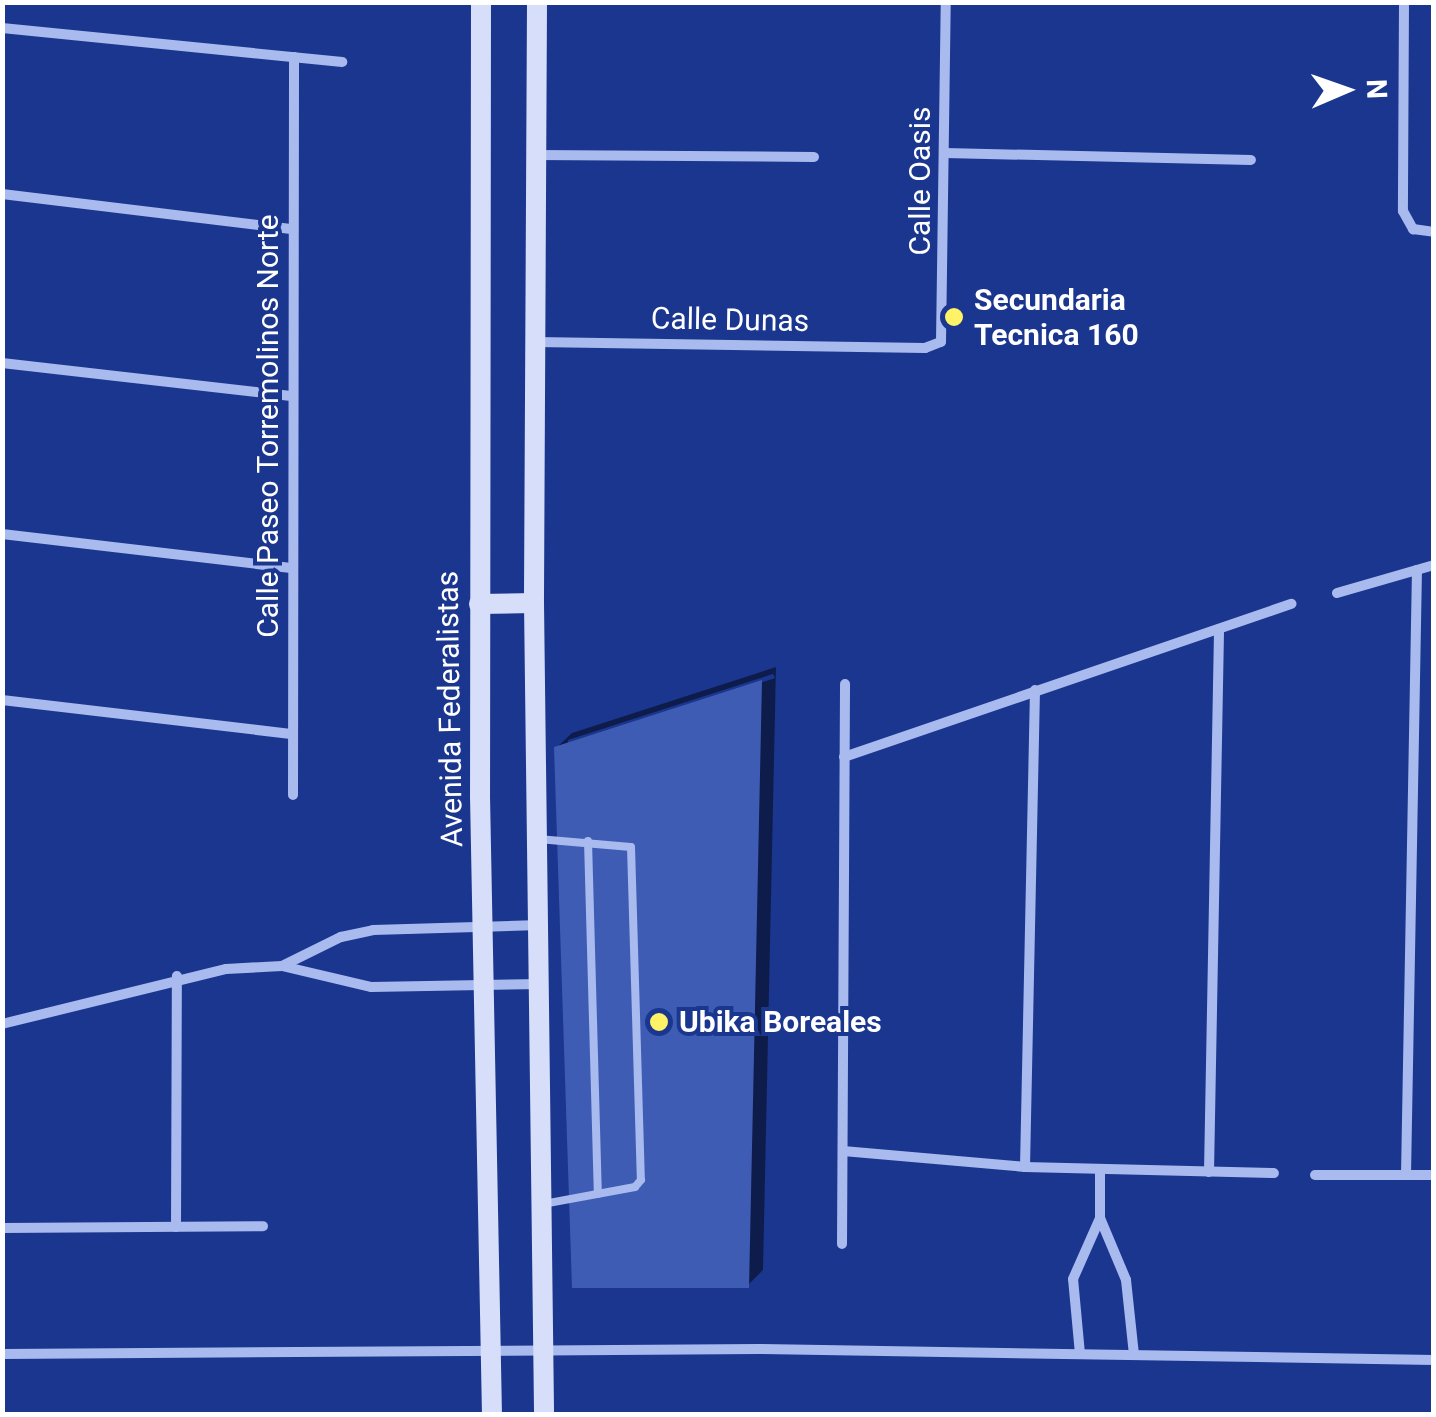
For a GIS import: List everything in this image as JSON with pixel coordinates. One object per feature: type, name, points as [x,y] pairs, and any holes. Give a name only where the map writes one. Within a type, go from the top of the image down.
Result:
[{"type":"street","name":"Avenida Federalistas","points":[[481,2],[479,604],[494,1349],[492,1414]]},
{"type":"street","points":[[537,2],[534,604],[544,1414]]},
{"type":"street","name":"Calle Oasis","points":[[925,348],[941,342],[945,326],[946,2]]},
{"type":"street","points":[[1404,2],[1404,211],[1413,230],[1434,232]]},
{"type":"street","points":[[2,28],[342,62]]},
{"type":"street","name":"Calle Paseo Torremolinos Norte","points":[[292,794],[294,57]]},
{"type":"street","points":[[945,153],[1252,160]]},
{"type":"street","points":[[536,155],[814,158]]},
{"type":"street","points":[[2,194],[293,228]]},
{"type":"street","name":"Calle Dunas","points":[[535,342],[925,348]]},
{"type":"street","points":[[2,363],[293,396]]},
{"type":"street","points":[[2,534],[293,568]]},
{"type":"street","points":[[1337,594],[1434,565]]},
{"type":"street","points":[[1406,1175],[1417,570]]},
{"type":"street","points":[[479,604],[534,604]]},
{"type":"street","points":[[844,758],[1292,604]]},
{"type":"street","points":[[1209,1172],[1218,628]]},
{"type":"street","points":[[842,1244],[844,684]]},
{"type":"street","points":[[1025,1167],[1035,690]]},
{"type":"street","points":[[2,700],[293,734]]},
{"type":"street","points":[[282,966],[341,936],[373,930],[540,925]]},
{"type":"street","points":[[2,1024],[177,976],[282,966],[371,987],[540,984]]},
{"type":"street","points":[[176,1227],[177,976]]},
{"type":"street","points":[[843,1151],[1025,1167],[1274,1173]]},
{"type":"street","points":[[1100,1168],[1100,1218],[1126,1280],[1134,1354]]},
{"type":"street","points":[[1316,1176],[1434,1175]]},
{"type":"street","points":[[1080,1354],[1073,1279],[1100,1218]]},
{"type":"street","points":[[2,1228],[263,1226]]},
{"type":"street","points":[[2,1354],[544,1349],[1434,1360]]},
{"type":"lane","points":[[538,838],[631,848],[641,1180],[634,1188],[544,1204]]},
{"type":"lane","points":[[588,841],[598,1194]]},
{"type":"building","name":"Ubika Boreales","points":[[762,680],[749,1288],[572,1288],[554,747]]},
{"type":"place","name":"Secundaria Tecnica 160","points":[[954,317]]},
{"type":"place","name":"Ubika Boreales","points":[[659,1022]]}]
